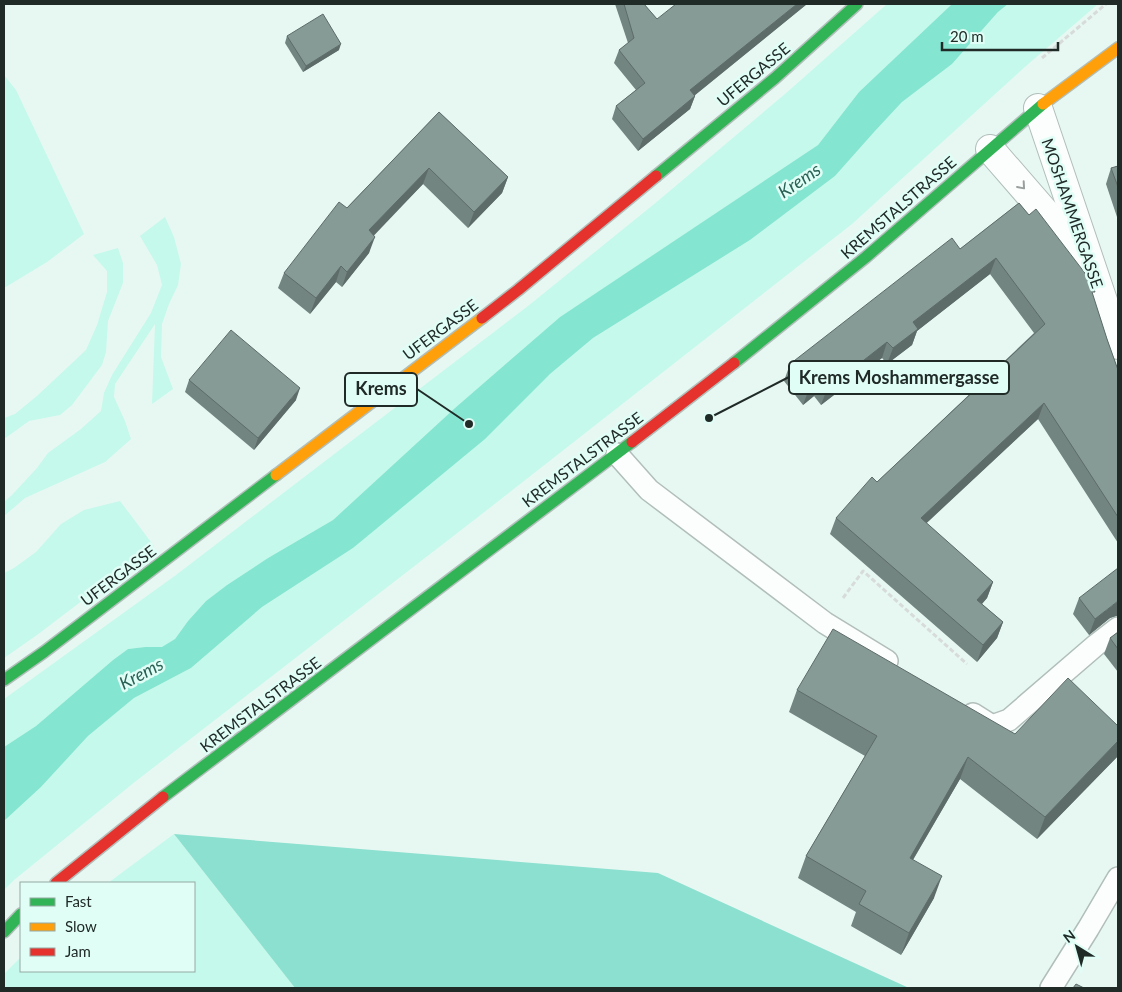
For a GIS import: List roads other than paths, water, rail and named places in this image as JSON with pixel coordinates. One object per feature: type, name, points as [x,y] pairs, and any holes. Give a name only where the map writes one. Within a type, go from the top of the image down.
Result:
[{"type":"main road","name":"UFERGASSE","points":[[4,680],[44,652],[518,290],[775,78],[858,4]]},
{"type":"main road","name":"KREMSTALSTRASSE","points":[[57,882],[156,803],[695,394],[866,257],[1038,108],[1118,48]]},
{"type":"main road","points":[[4,932],[20,915]]},
{"type":"street","name":"MOSHAMMERGASSE","points":[[1038,108],[1118,345]]},
{"type":"street","points":[[990,149],[1091,265]]},
{"type":"lane","points":[[617,454],[649,490],[825,623],[900,669]]},
{"type":"lane","points":[[958,706],[992,726],[1009,720],[1118,628]]},
{"type":"lane","points":[[1051,988],[1118,878]]},
{"type":"water","name":"Krems","points":[[952,4],[1008,4],[998,12],[952,64],[902,102],[835,176],[750,240],[593,338],[550,374],[485,439],[353,548],[262,607],[191,668],[134,698],[88,736],[41,787],[4,821],[4,747],[36,726],[128,649],[162,647],[175,639],[206,601],[227,585],[268,558],[333,520],[455,408],[560,317],[818,145],[859,92]]},
{"type":"place","name":"Krems Moshammergasse","points":[[709,418]]},
{"type":"place","name":"Krems","points":[[469,424]]}]
